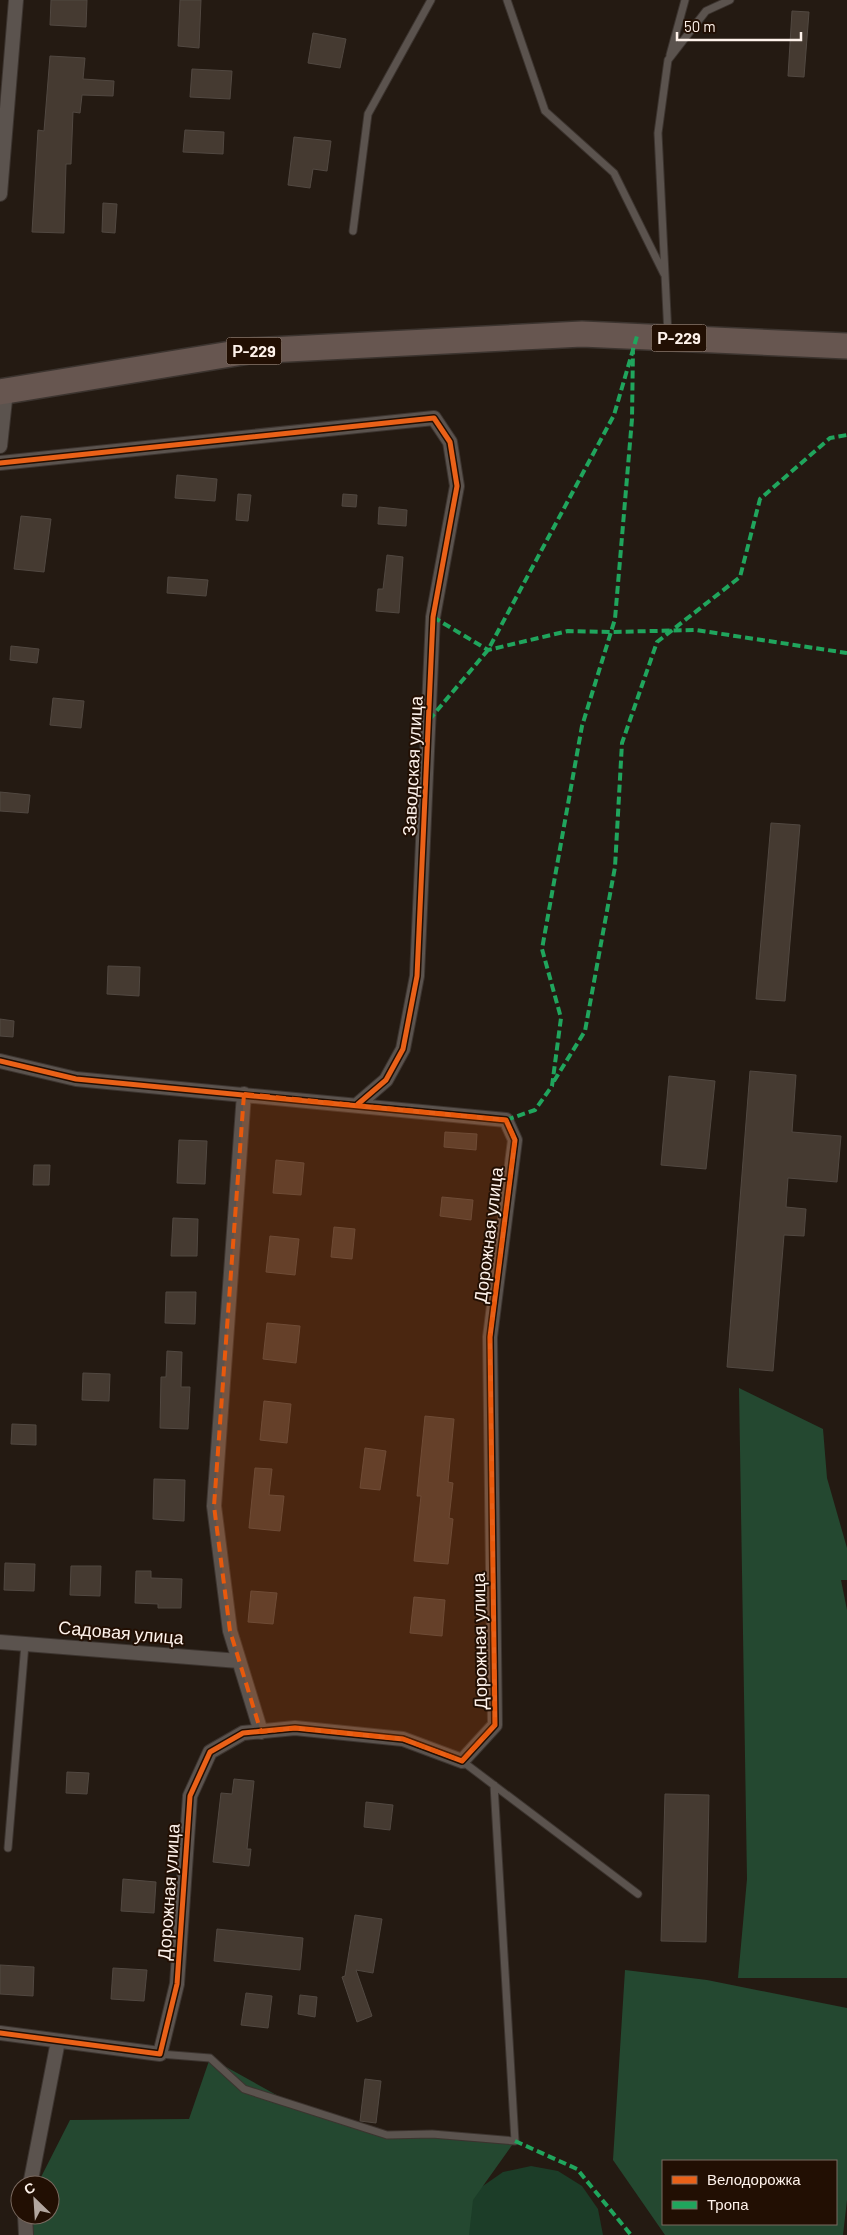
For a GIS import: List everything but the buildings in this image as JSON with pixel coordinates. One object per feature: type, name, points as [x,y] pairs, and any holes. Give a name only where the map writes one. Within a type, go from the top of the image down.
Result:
[{"type":"highway","name":"Р-229","points":[[3,391],[249,351],[582,334],[847,346]]},
{"type":"street","points":[[0,194],[16,0]]},
{"type":"street","points":[[0,446],[3,391]]},
{"type":"street","name":"Заводская улица","points":[[0,463],[434,418],[450,442],[457,486],[434,617],[417,976],[403,1049],[386,1080],[358,1104]]},
{"type":"street","points":[[0,1060],[76,1079],[358,1104]]},
{"type":"street","points":[[244,1094],[214,1506],[230,1631],[261,1732]]},
{"type":"street","name":"Дорожная улица","points":[[160,2054],[176,1984],[190,1796],[210,1752],[243,1733],[295,1728],[403,1739],[462,1761],[495,1725],[490,1337],[515,1140],[506,1120],[358,1104]]},
{"type":"street","name":"Садовая улица","points":[[0,1642],[239,1661]]},
{"type":"street","points":[[0,2033],[160,2054]]},
{"type":"street","points":[[32,2175],[58,2041]]},
{"type":"lane","points":[[353,231],[368,114],[431,0]]},
{"type":"lane","points":[[508,0],[545,111],[614,173],[665,277]]},
{"type":"lane","points":[[668,338],[658,133],[668,60],[685,0]]},
{"type":"lane","points":[[668,60],[706,11],[730,0]]},
{"type":"lane","points":[[8,1848],[25,1644]]},
{"type":"lane","points":[[462,1761],[638,1894]]},
{"type":"lane","points":[[160,2054],[210,2058],[244,2089],[387,2135],[432,2134],[516,2141],[494,1785]]},
{"type":"highlighted area","points":[[244,1094],[506,1120],[515,1140],[490,1337],[495,1725],[462,1761],[403,1739],[295,1728],[261,1732],[230,1631],[214,1506]]},
{"type":"green space","points":[[739,1388],[823,1429],[827,1478],[847,1548],[847,1580],[841,1580],[847,1610],[847,1978],[738,1978],[747,1879]]},
{"type":"green space","points":[[625,1970],[707,1980],[847,2008],[847,2200],[843,2235],[665,2235],[613,2160]]},
{"type":"green space","points":[[210,2058],[298,2107],[387,2135],[515,2141],[473,2200],[469,2235],[28,2235],[27,2225],[60,2225],[60,2175],[42,2175],[70,2120],[189,2119]]},
{"type":"green space","points":[[531,2166],[558,2171],[582,2186],[598,2209],[603,2235],[461,2235],[465,2211],[480,2188],[503,2172]]},
{"type":"marked path","points":[[429,720],[488,650],[614,415],[637,336]]},
{"type":"marked path","points":[[506,1120],[535,1110],[552,1086],[561,1018],[542,949],[582,726],[615,619],[632,419],[633,348]]},
{"type":"marked path","points":[[554,1081],[585,1031],[615,867],[622,743],[657,642],[740,577],[760,499],[830,438],[847,435]]},
{"type":"marked path","points":[[433,617],[488,650],[568,631],[696,630],[847,653]]},
{"type":"marked path","points":[[515,2141],[577,2169],[631,2235]]},
{"type":"cycle path","points":[[0,463],[434,418],[450,442],[457,486],[433,617],[417,976],[403,1049],[386,1080],[358,1104]]},
{"type":"cycle path","points":[[0,1061],[76,1079],[506,1120],[515,1140],[490,1337],[495,1725],[462,1761],[403,1739],[295,1728],[243,1733],[210,1752],[190,1796],[177,1984],[160,2054],[0,2033]]}]
